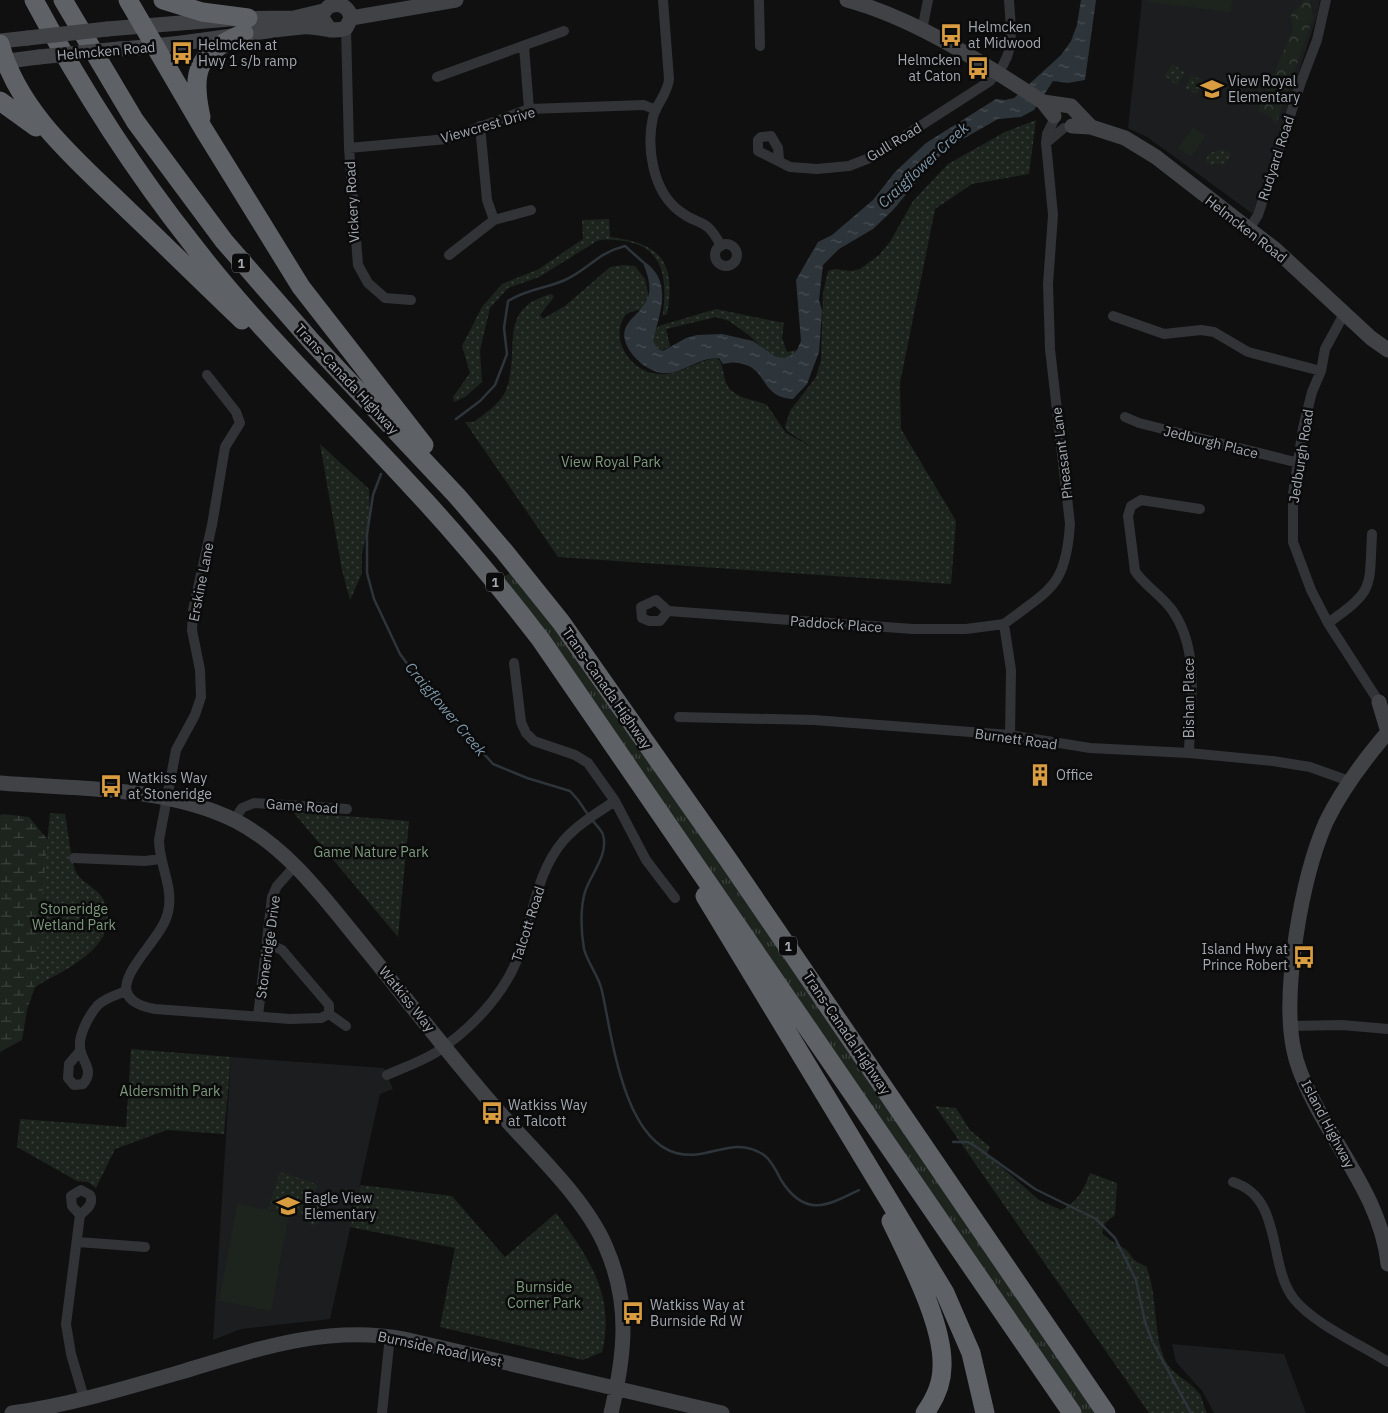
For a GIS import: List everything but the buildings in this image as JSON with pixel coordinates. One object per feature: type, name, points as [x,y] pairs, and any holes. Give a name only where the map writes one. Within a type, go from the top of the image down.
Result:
[{"type":"highway","name":"Trans-Canada Highway","points":[[34,0],[84,89],[114,136],[193,246],[282,349],[456,535],[541,640],[1072,1413]]},
{"type":"highway","name":"Trans-Canada Highway","points":[[63,0],[135,121],[224,241],[312,342],[457,496],[561,622],[688,802],[1106,1411]]},
{"type":"highway","points":[[128,0],[204,130],[301,287],[430,453],[457,496]]},
{"type":"highway","points":[[163,0],[246,26]]},
{"type":"highway","points":[[204,130],[197,92],[199,70],[204,59],[212,50],[246,26]]},
{"type":"highway","points":[[1,52],[15,85],[30,108],[74,158],[310,390],[371,443]]},
{"type":"highway","points":[[0,101],[74,158]]},
{"type":"highway","points":[[623,761],[946,1293],[971,1354],[985,1413]]},
{"type":"highway","points":[[840,1119],[898,1237],[936,1329],[941,1348],[942,1367],[940,1384],[934,1400],[924,1413]]},
{"type":"main road","name":"Helmcken Road","points":[[1,52],[28,38],[107,29],[144,27],[313,26],[339,13],[387,11],[456,0]]},
{"type":"main road","points":[[847,0],[922,30],[1018,86],[1064,118]]},
{"type":"main road","name":"Helmcken Road","points":[[1,52],[39,57],[156,47],[246,26]]},
{"type":"main road","name":"Helmcken Road","points":[[1064,118],[1125,138],[1148,151],[1276,250],[1344,314],[1388,350]]},
{"type":"main road","points":[[1384,704],[1388,732]]},
{"type":"main road","name":"Island Highway","points":[[1388,732],[1349,782],[1327,821],[1306,880],[1292,982],[1290,1026],[1294,1052],[1310,1094],[1372,1204],[1387,1252],[1388,1264]]},
{"type":"main road","name":"Watkiss Way","points":[[0,783],[166,798],[198,805],[234,820],[279,850],[295,866],[338,914],[444,1046],[590,1217],[606,1245],[618,1281],[623,1305],[624,1341],[611,1413]]},
{"type":"main road","name":"Burnside Road West","points":[[12,1413],[84,1398],[274,1345],[334,1334],[390,1336],[722,1413]]},
{"type":"street","points":[[663,0],[669,78],[668,88],[656,110],[652,132],[654,169],[657,182],[672,204],[689,217],[709,226],[721,246]]},
{"type":"street","points":[[759,0],[760,46]]},
{"type":"street","points":[[922,30],[928,0]]},
{"type":"street","points":[[997,74],[1010,51],[1009,0]]},
{"type":"street","name":"Rudyard Road","points":[[1249,229],[1258,215],[1301,82],[1317,40],[1326,0]]},
{"type":"street","name":"Vickery Road","points":[[339,13],[346,69],[349,148],[358,265],[368,283],[385,298],[411,300]]},
{"type":"street","points":[[436,77],[564,32]]},
{"type":"street","points":[[524,46],[529,110]]},
{"type":"street","name":"Gull Road","points":[[779,160],[790,167],[817,169],[849,166],[872,158],[990,81],[997,74]]},
{"type":"street","name":"Viewcrest Drive","points":[[349,148],[447,139],[529,110],[644,105],[656,110]]},
{"type":"street","name":"Pheasant Lane","points":[[1004,624],[1042,597],[1060,576],[1068,549],[1070,524],[1050,349],[1048,284],[1053,215],[1046,143],[1047,134],[1064,118]]},
{"type":"street","points":[[480,126],[486,200],[494,220]]},
{"type":"street","points":[[449,255],[494,220],[531,210]]},
{"type":"street","name":"Jedburgh Road","points":[[1344,314],[1325,349],[1321,371],[1312,392],[1303,428],[1299,463],[1292,494],[1293,542],[1311,590],[1328,623],[1384,704]]},
{"type":"street","points":[[1114,316],[1164,334],[1201,330],[1214,332],[1248,352],[1321,371]]},
{"type":"street","name":"Erskine Lane","points":[[166,798],[176,750],[195,715],[201,697],[200,670],[192,630],[193,610],[212,525],[225,446],[240,423],[236,412],[207,375]]},
{"type":"street","name":"Jedburgh Place","points":[[1125,417],[1139,423],[1299,463]]},
{"type":"street","name":"Bishan Place","points":[[1189,753],[1192,678],[1190,648],[1182,626],[1157,592],[1135,571],[1128,516],[1131,506],[1141,500],[1200,509]]},
{"type":"street","points":[[1328,623],[1356,604],[1364,594],[1369,582],[1372,534]]},
{"type":"street","name":"Paddock Place","points":[[668,611],[913,629],[966,629],[1004,624]]},
{"type":"street","points":[[1004,624],[1011,670],[1010,736]]},
{"type":"street","points":[[514,663],[521,722],[526,733],[534,741],[575,755],[588,763],[615,801],[646,860],[675,898]]},
{"type":"street","name":"Burnett Road","points":[[679,717],[814,720],[1010,736],[1076,747],[1189,753],[1273,761],[1310,767],[1349,782]]},
{"type":"street","points":[[80,1051],[85,1027],[98,1005],[110,997],[126,991],[126,981],[131,970],[161,931],[168,915],[170,899],[167,879],[160,859],[159,840],[166,798]]},
{"type":"street","name":"Talcott Road","points":[[387,1076],[434,1053],[484,1010],[506,981],[517,960],[546,867],[564,841],[576,829],[615,801]]},
{"type":"street","name":"Game Road","points":[[234,820],[242,808],[254,803],[347,809]]},
{"type":"street","points":[[74,858],[145,861],[160,859]]},
{"type":"street","name":"Stoneridge Drive","points":[[126,991],[131,1000],[139,1006],[155,1009],[258,1016],[272,897],[277,886],[295,866]]},
{"type":"street","points":[[268,943],[282,950],[329,1005],[329,1014]]},
{"type":"street","points":[[258,1016],[290,1019],[321,1018],[329,1014]]},
{"type":"street","points":[[329,1014],[346,1026]]},
{"type":"street","points":[[1290,1026],[1342,1025],[1388,1029]]},
{"type":"street","points":[[1233,1182],[1254,1195],[1270,1222],[1282,1276],[1294,1298],[1319,1322],[1388,1362]]},
{"type":"street","points":[[80,1215],[66,1324],[71,1354],[84,1398]]},
{"type":"street","points":[[78,1242],[145,1247]]},
{"type":"street","points":[[382,1413],[390,1336]]},
{"type":"shaded area","name":"View Royal Elementary","points":[[1142,0],[1320,0],[1317,16],[1253,214],[1147,137],[1128,128]]},
{"type":"shaded area","name":"Eagle View Elementary","points":[[231,1057],[384,1068],[393,1089],[380,1094],[330,1319],[241,1329],[213,1340]]},
{"type":"shaded area","points":[[1172,1344],[1284,1354],[1306,1413],[1214,1413],[1203,1392],[1176,1362]]},
{"type":"green space","points":[[1147,0],[1232,0],[1231,12],[1147,2]]},
{"type":"green space","points":[[1305,0],[1310,0],[1313,18],[1276,124],[1270,116],[1258,111],[1293,29],[1291,14]]},
{"type":"green space","points":[[1173,64],[1185,73],[1176,85],[1164,75]]},
{"type":"green space","points":[[1190,75],[1203,80],[1198,94],[1185,89]]},
{"type":"green space","name":"View Royal Park","points":[[1036,120],[1029,174],[972,184],[935,209],[900,383],[901,429],[956,521],[951,584],[558,557],[465,422],[473,422],[482,416],[504,395],[510,375],[514,332],[517,320],[523,309],[534,301],[552,294],[554,297],[540,315],[544,318],[565,306],[610,267],[635,266],[645,279],[649,298],[644,308],[631,312],[624,317],[620,327],[622,346],[633,363],[651,373],[661,374],[676,372],[703,361],[717,358],[722,365],[726,382],[731,390],[739,396],[767,405],[786,433],[812,447],[787,431],[785,427],[790,411],[816,377],[821,360],[823,293],[828,271],[835,269],[851,271],[860,269],[879,255],[890,242],[913,201],[948,164],[1005,132]]},
{"type":"green space","points":[[1193,127],[1206,136],[1191,157],[1178,148]]},
{"type":"green space","points":[[1221,149],[1231,153],[1226,163],[1210,165],[1205,161],[1210,153]]},
{"type":"green space","points":[[609,219],[610,237],[642,244],[661,259],[667,269],[669,281],[667,314],[663,316],[664,289],[660,267],[648,250],[624,241],[597,241],[539,277],[508,288],[490,308],[480,350],[482,382],[465,397],[454,402],[453,397],[470,373],[462,346],[482,307],[502,284],[539,269],[583,239],[582,220]]},
{"type":"green space","points":[[716,309],[784,323],[782,338],[787,352],[797,350],[796,363],[770,356],[750,336],[729,321],[716,317],[666,329],[670,346],[658,353],[649,336],[659,326]]},
{"type":"green space","points":[[320,444],[369,489],[370,522],[362,553],[362,573],[350,600],[342,570]]},
{"type":"green space","points":[[510,573],[515,574],[607,700],[1096,1413],[1081,1413],[507,585],[504,577]]},
{"type":"green space","name":"Game Nature Park","points":[[293,812],[409,821],[398,937]]},
{"type":"green space","name":"Stoneridge Wetland Park","points":[[50,813],[65,814],[75,870],[80,878],[102,897],[108,917],[105,931],[98,944],[87,955],[34,987]]},
{"type":"green space","points":[[0,815],[29,817],[52,845],[75,963],[35,987],[27,1010],[22,1040],[0,1052]]},
{"type":"green space","name":"Aldersmith Park","points":[[131,1049],[231,1057],[224,1134],[167,1130],[115,1149],[96,1188],[88,1182],[77,1181],[17,1147],[20,1119],[126,1127]]},
{"type":"green space","points":[[935,1106],[956,1108],[970,1130],[990,1147],[987,1154],[1039,1200],[1061,1210],[1072,1203],[1080,1194],[1090,1173],[1117,1183],[1115,1215],[1105,1223],[1102,1233],[1126,1250],[1133,1259],[1146,1266],[1150,1277],[1161,1350],[1165,1360],[1172,1370],[1198,1392],[1207,1413],[1149,1413]]},
{"type":"green space","points":[[280,1172],[317,1185],[315,1193],[328,1196],[319,1224],[311,1225],[306,1219],[307,1214],[294,1215],[268,1209]]},
{"type":"green space","name":"Burnside Corner Park","points":[[360,1185],[452,1196],[505,1257],[556,1213],[588,1261],[602,1295],[605,1313],[605,1332],[602,1352],[583,1360],[440,1327],[455,1248],[350,1227]]},
{"type":"green space","points":[[237,1204],[289,1214],[271,1311],[219,1301]]},
{"type":"water","points":[[1081,0],[1096,0],[1085,80],[1068,83],[1053,81],[1034,110],[1021,117],[998,119],[954,144],[933,162],[893,210],[873,229],[839,249],[823,265],[819,300],[822,311],[819,352],[807,384],[793,399],[774,393],[755,370],[749,366],[739,363],[723,364],[719,358],[711,358],[671,373],[656,372],[641,363],[628,349],[624,333],[627,325],[643,307],[649,294],[649,281],[642,260],[652,268],[658,277],[661,287],[661,308],[653,340],[657,349],[663,351],[686,338],[697,335],[722,334],[753,341],[776,357],[787,358],[796,352],[801,341],[796,280],[818,242],[832,235],[873,200],[895,172],[926,143],[996,99],[1014,98],[1061,55],[1071,41],[1077,25]]},
{"type":"waterway","name":"Craigflower Creek","points":[[456,419],[480,401],[495,385],[507,354],[504,328],[508,301],[565,280],[607,253],[625,246],[643,262]]},
{"type":"waterway","name":"Craigflower Creek","points":[[381,474],[373,495],[367,534],[367,573],[374,599],[400,654],[423,685],[493,764],[527,778],[570,791],[589,816]]},
{"type":"waterway","name":"Craigflower Creek","points":[[592,820],[600,829],[604,842],[601,857],[587,885],[583,898],[582,936],[584,949],[601,986],[623,1083],[632,1107],[643,1128],[658,1144],[676,1153],[688,1155],[741,1147],[752,1149],[767,1157],[790,1192],[799,1200],[808,1204],[827,1204],[859,1190]]},
{"type":"waterway","name":"Craigflower Creek","points":[[953,1142],[968,1142],[975,1146],[1035,1189],[1096,1219],[1115,1238],[1136,1280],[1145,1322],[1152,1341],[1191,1413]]},
{"type":"place","name":"Helmcken at Midwood","points":[[951,35]]},
{"type":"place","name":"Helmcken at Hwy 1 s/b ramp","points":[[182,53]]},
{"type":"place","name":"Helmcken at Caton","points":[[978,68]]},
{"type":"place","name":"View Royal Elementary","points":[[1212,89]]},
{"type":"place","name":"Office","points":[[1040,775]]},
{"type":"place","name":"Watkiss Way at Stoneridge","points":[[111,786]]},
{"type":"place","name":"Island Hwy at Prince Robert","points":[[1304,957]]},
{"type":"place","name":"Watkiss Way at Talcott","points":[[492,1113]]},
{"type":"place","name":"Eagle View Elementary","points":[[288,1206]]},
{"type":"place","name":"Watkiss Way at Burnside Rd W","points":[[633,1313]]}]
